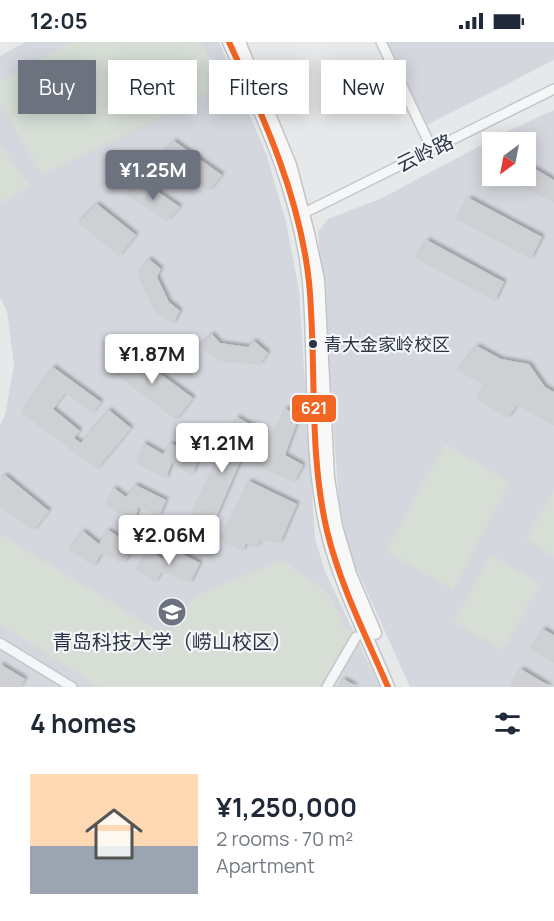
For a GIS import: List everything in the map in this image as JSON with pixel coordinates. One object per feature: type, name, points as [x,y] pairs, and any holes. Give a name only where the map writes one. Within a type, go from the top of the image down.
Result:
[{"type":"main road","points":[[229,42],[253,93],[281,166],[299,215],[318,280],[328,478],[336,527],[350,574],[397,687]]},
{"type":"main road","points":[[239,42],[290,165],[299,215],[309,280],[319,480],[327,531],[342,577],[388,687]]},
{"type":"street","points":[[381,42],[432,149]]},
{"type":"street","name":"云岭路","points":[[299,215],[554,89]]},
{"type":"street","points":[[327,687],[356,637]]},
{"type":"street","points":[[0,643],[72,687]]},
{"type":"shaded area","points":[[26,42],[219,42],[227,60],[209,60],[209,114],[249,114],[267,156],[286,222],[299,290],[315,539],[326,574],[380,687],[0,687],[0,425],[5,415],[14,365],[7,311],[0,298],[0,56]]},
{"type":"shaded area","points":[[72,42],[201,42],[211,60],[209,92],[197,98],[197,60],[108,60],[108,114],[165,114],[42,175],[0,103],[0,81],[18,71],[18,114],[96,114],[96,60],[39,60]]},
{"type":"shaded area","points":[[385,42],[554,42],[554,60],[427,125],[406,84],[406,60],[394,60]]},
{"type":"shaded area","points":[[554,110],[554,687],[410,687],[349,552],[339,501],[318,232],[328,219],[382,198],[482,145],[482,186],[536,186],[536,132],[506,132]]},
{"type":"shaded area","points":[[0,145],[30,186],[0,204]]},
{"type":"shaded area","points":[[445,444],[510,482],[453,590],[386,551]]},
{"type":"shaded area","points":[[554,490],[554,557],[526,539]]},
{"type":"shaded area","name":"青岛科技大学（崂山校区）","points":[[0,534],[168,637],[195,596],[283,560],[330,595],[345,628],[353,632],[320,687],[99,687],[0,624]]},
{"type":"shaded area","points":[[491,554],[540,584],[503,650],[454,622]]},
{"type":"building","points":[[174,141],[222,175],[209,191],[161,155]]},
{"type":"building","points":[[536,169],[554,180],[554,203],[522,186],[536,186]]},
{"type":"building","points":[[141,180],[180,207],[167,221],[126,195]]},
{"type":"building","points":[[469,198],[542,237],[531,259],[456,219]]},
{"type":"building","points":[[97,204],[136,235],[119,256],[78,223]]},
{"type":"building","points":[[427,240],[504,282],[495,301],[415,258]]},
{"type":"building","points":[[149,259],[161,269],[157,277],[169,302],[180,311],[173,324],[154,311],[137,274]]},
{"type":"building","points":[[212,334],[220,343],[248,347],[254,341],[268,353],[259,365],[220,361],[200,346]]},
{"type":"building","points":[[477,346],[501,359],[529,364],[545,387],[554,392],[554,426],[517,405],[508,418],[476,399],[484,384],[457,371]]},
{"type":"building","points":[[127,349],[193,398],[176,420],[111,371]]},
{"type":"building","points":[[53,367],[101,402],[92,413],[65,393],[53,409],[80,431],[74,438],[81,443],[109,410],[131,428],[97,469],[21,413]]},
{"type":"building","points":[[285,408],[299,417],[285,455],[303,465],[294,482],[259,467]]},
{"type":"building","points":[[237,417],[255,427],[211,529],[189,519]]},
{"type":"building","points":[[144,443],[163,454],[171,443],[199,459],[192,475],[172,462],[166,479],[136,463]]},
{"type":"building","points":[[5,475],[49,511],[33,531],[0,507],[0,480]]},
{"type":"building","points":[[249,481],[297,504],[280,543],[261,540],[255,548],[246,543],[243,551],[220,541]]},
{"type":"building","points":[[136,485],[166,500],[159,517],[138,507],[135,522],[105,506],[114,488],[126,497]]},
{"type":"building","points":[[108,530],[134,546],[124,563],[101,554],[94,566],[69,550],[83,531],[99,544]]},
{"type":"building","points":[[171,548],[200,563],[190,583],[162,572],[155,582],[136,570],[149,550],[163,559]]},
{"type":"building","points":[[543,629],[554,635],[554,663],[530,650]]},
{"type":"building","points":[[0,664],[25,679],[20,687],[0,687]]},
{"type":"building","points":[[521,669],[551,687],[510,687]]},
{"type":"building","points":[[344,679],[357,687],[338,687]]},
{"type":"transit line","name":"621","points":[[229,42],[279,159],[298,219],[309,282],[315,438],[321,500],[332,551],[346,591],[388,687]]},
{"type":"place","name":"青大金家岭校区","points":[[313,344]]},
{"type":"place","name":"青岛科技大学（崂山校区）","points":[[172,612]]}]
